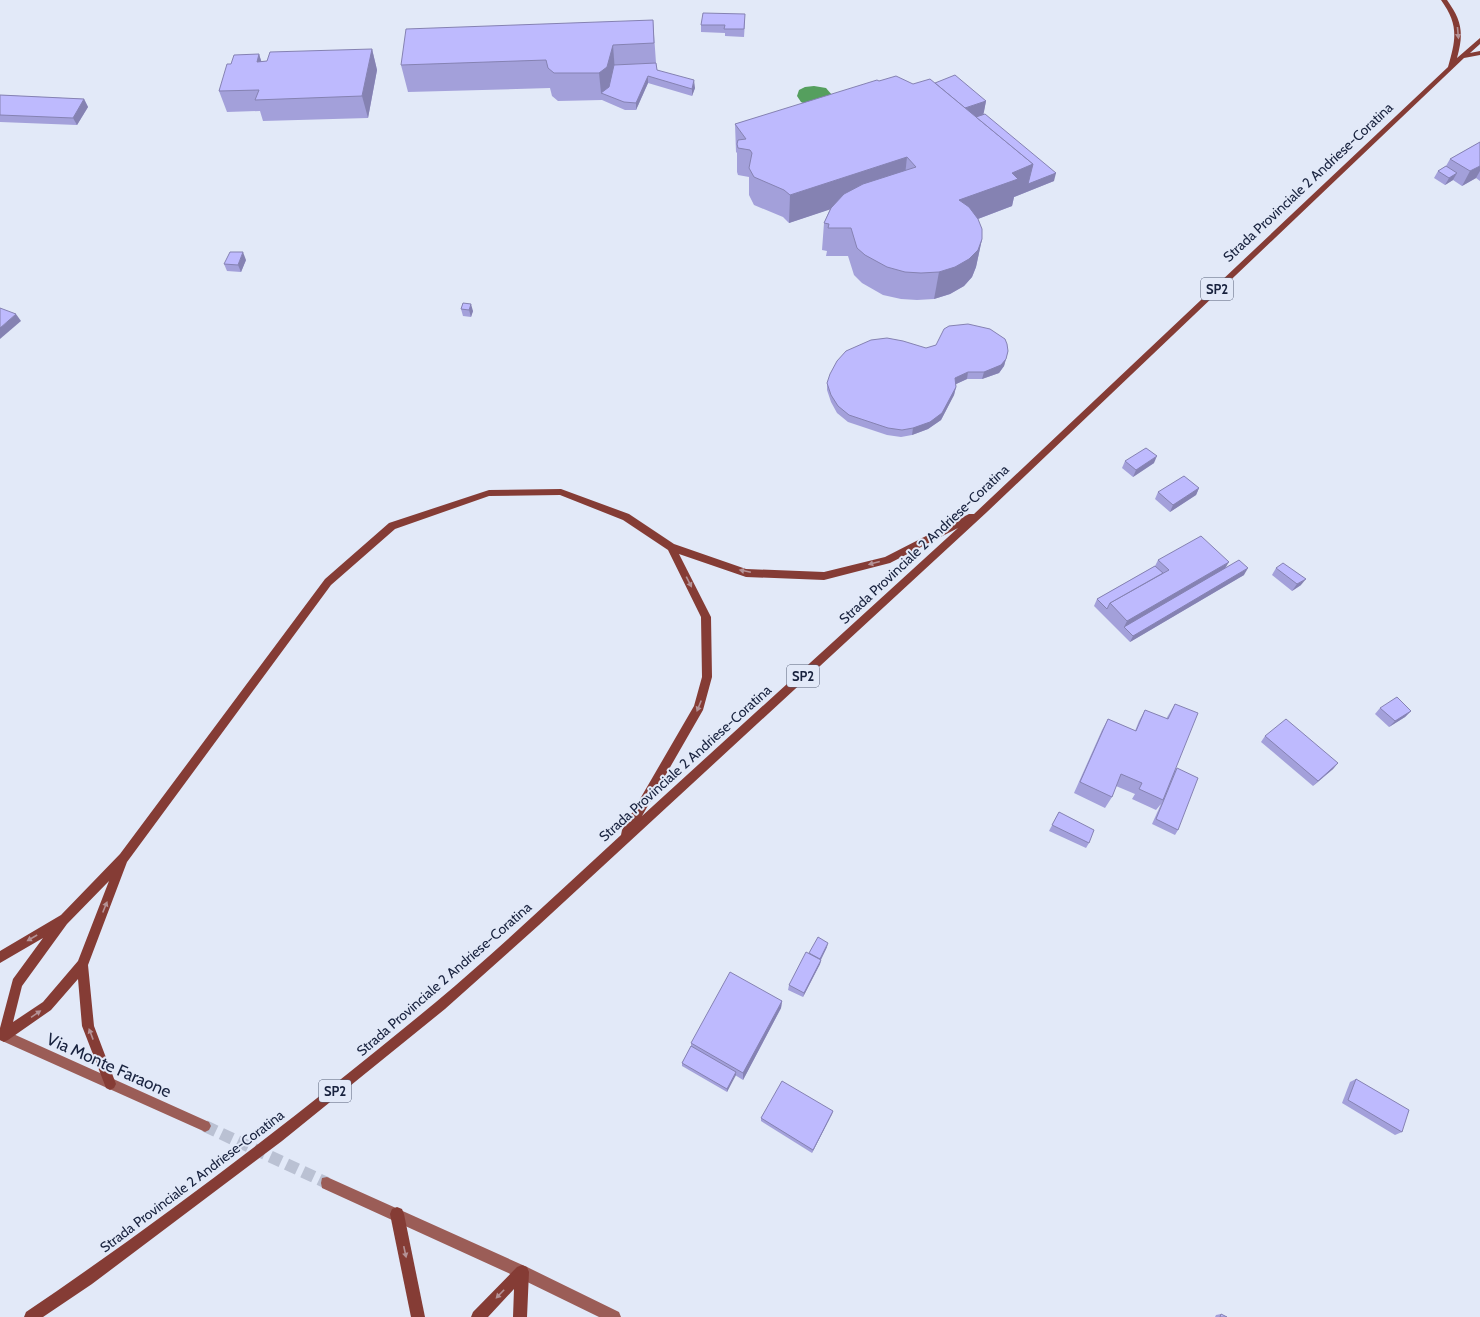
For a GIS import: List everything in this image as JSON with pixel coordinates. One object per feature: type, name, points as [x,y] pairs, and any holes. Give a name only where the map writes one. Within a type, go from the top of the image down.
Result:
[{"type":"main road","points":[[1444,0],[1457,21],[1459,34],[1459,41],[1450,68]]},
{"type":"main road","name":"Strada Provinciale 2 Andriese-Coratina","points":[[31,1317],[87,1279],[290,1127],[441,1005],[984,510],[1480,40]]},
{"type":"main road","points":[[1462,57],[1480,53]]},
{"type":"main road","points":[[2,1035],[17,983],[65,919],[124,858],[328,582],[392,526],[489,493],[561,492],[626,517],[671,547],[746,572],[824,576],[887,560],[984,510]]},
{"type":"main road","points":[[621,842],[699,707],[707,676],[706,616],[671,547]]},
{"type":"main road","points":[[2,1035],[47,1006],[82,965],[124,858]]},
{"type":"main road","points":[[0,957],[65,919]]},
{"type":"main road","points":[[82,965],[88,1026],[110,1084]]},
{"type":"main road","points":[[397,1214],[418,1317]]},
{"type":"main road","points":[[478,1317],[522,1272]]},
{"type":"main road","points":[[520,1317],[522,1272]]},
{"type":"street","name":"Via Monte Faraone","points":[[2,1035],[205,1126]]},
{"type":"street","points":[[327,1183],[522,1272],[614,1317]]},
{"type":"shaded area","points":[[814,86],[826,88],[832,95],[807,105],[801,102],[797,96],[799,90],[805,87]]},
{"type":"building","points":[[703,13],[745,14],[744,29],[724,29],[725,25],[701,25]]},
{"type":"building","points":[[653,20],[654,43],[613,45],[607,67],[599,73],[554,73],[548,68],[546,60],[401,65],[406,29]]},
{"type":"building","points":[[372,49],[362,96],[255,100],[259,90],[219,91],[227,64],[231,64],[234,55],[259,54],[257,62],[267,61],[270,52]]},
{"type":"building","points":[[656,63],[657,70],[694,80],[692,89],[648,76],[636,103],[624,102],[601,93],[609,87],[614,65]]},
{"type":"building","points":[[955,75],[986,101],[965,108],[935,83]]},
{"type":"building","points":[[896,76],[913,84],[930,79],[1033,164],[1012,173],[1018,179],[959,200],[969,207],[978,219],[982,229],[982,239],[978,250],[969,259],[955,267],[939,272],[905,272],[887,267],[865,255],[857,248],[851,228],[828,228],[829,224],[824,223],[831,208],[844,194],[863,184],[916,167],[907,157],[790,195],[784,190],[754,177],[749,168],[752,153],[750,150],[738,148],[737,144],[738,140],[746,139],[735,124],[877,80],[879,81]]},
{"type":"building","points":[[0,95],[84,99],[73,118],[0,115]]},
{"type":"building","points":[[985,114],[1056,173],[1028,184],[1033,164],[976,117]]},
{"type":"building","points":[[1480,142],[1480,166],[1470,171],[1450,159]]},
{"type":"building","points":[[1446,166],[1457,173],[1449,178],[1438,171]]},
{"type":"building","points":[[230,252],[243,252],[238,265],[224,264]]},
{"type":"building","points":[[463,303],[471,304],[469,310],[461,309]]},
{"type":"building","points":[[0,308],[16,314],[0,328]]},
{"type":"building","points":[[968,324],[990,329],[1005,339],[1008,351],[1006,359],[1001,365],[984,372],[968,372],[955,378],[956,387],[942,413],[930,422],[902,430],[888,428],[849,415],[838,406],[831,395],[827,383],[830,374],[837,361],[846,351],[871,340],[887,338],[926,348],[936,345],[944,329],[949,326]]},
{"type":"building","points":[[1146,448],[1157,456],[1136,470],[1125,461]]},
{"type":"building","points":[[1184,476],[1199,488],[1173,505],[1158,492]]},
{"type":"building","points":[[1201,536],[1229,562],[1127,621],[1110,603],[1169,570],[1158,560]]},
{"type":"building","points":[[1239,560],[1248,568],[1133,636],[1124,627]]},
{"type":"building","points":[[1283,563],[1306,579],[1297,584],[1276,568]]},
{"type":"building","points":[[1155,566],[1163,573],[1110,603],[1107,609],[1097,599]]},
{"type":"building","points":[[1397,697],[1411,711],[1395,721],[1380,708]]},
{"type":"building","points":[[1175,704],[1198,713],[1163,800],[1139,789],[1142,783],[1121,774],[1112,797],[1080,782],[1108,719],[1136,731],[1145,710],[1168,719]]},
{"type":"building","points":[[1286,719],[1338,763],[1318,781],[1265,736]]},
{"type":"building","points":[[1177,768],[1198,778],[1178,830],[1156,819]]},
{"type":"building","points":[[1059,812],[1094,830],[1089,843],[1052,825]]},
{"type":"building","points":[[818,937],[828,943],[820,959],[809,953]]},
{"type":"building","points":[[806,952],[821,960],[804,993],[789,985]]},
{"type":"building","points":[[730,972],[782,1001],[743,1073],[691,1043]]},
{"type":"building","points":[[691,1046],[736,1072],[727,1089],[682,1063]]},
{"type":"building","points":[[1356,1079],[1409,1110],[1402,1132],[1348,1100]]},
{"type":"building","points":[[782,1081],[833,1111],[813,1150],[761,1118]]},
{"type":"building","points":[[1221,1314],[1227,1317],[1220,1317]]},
{"type":"tunnel","points":[[205,1126],[327,1183]]}]
